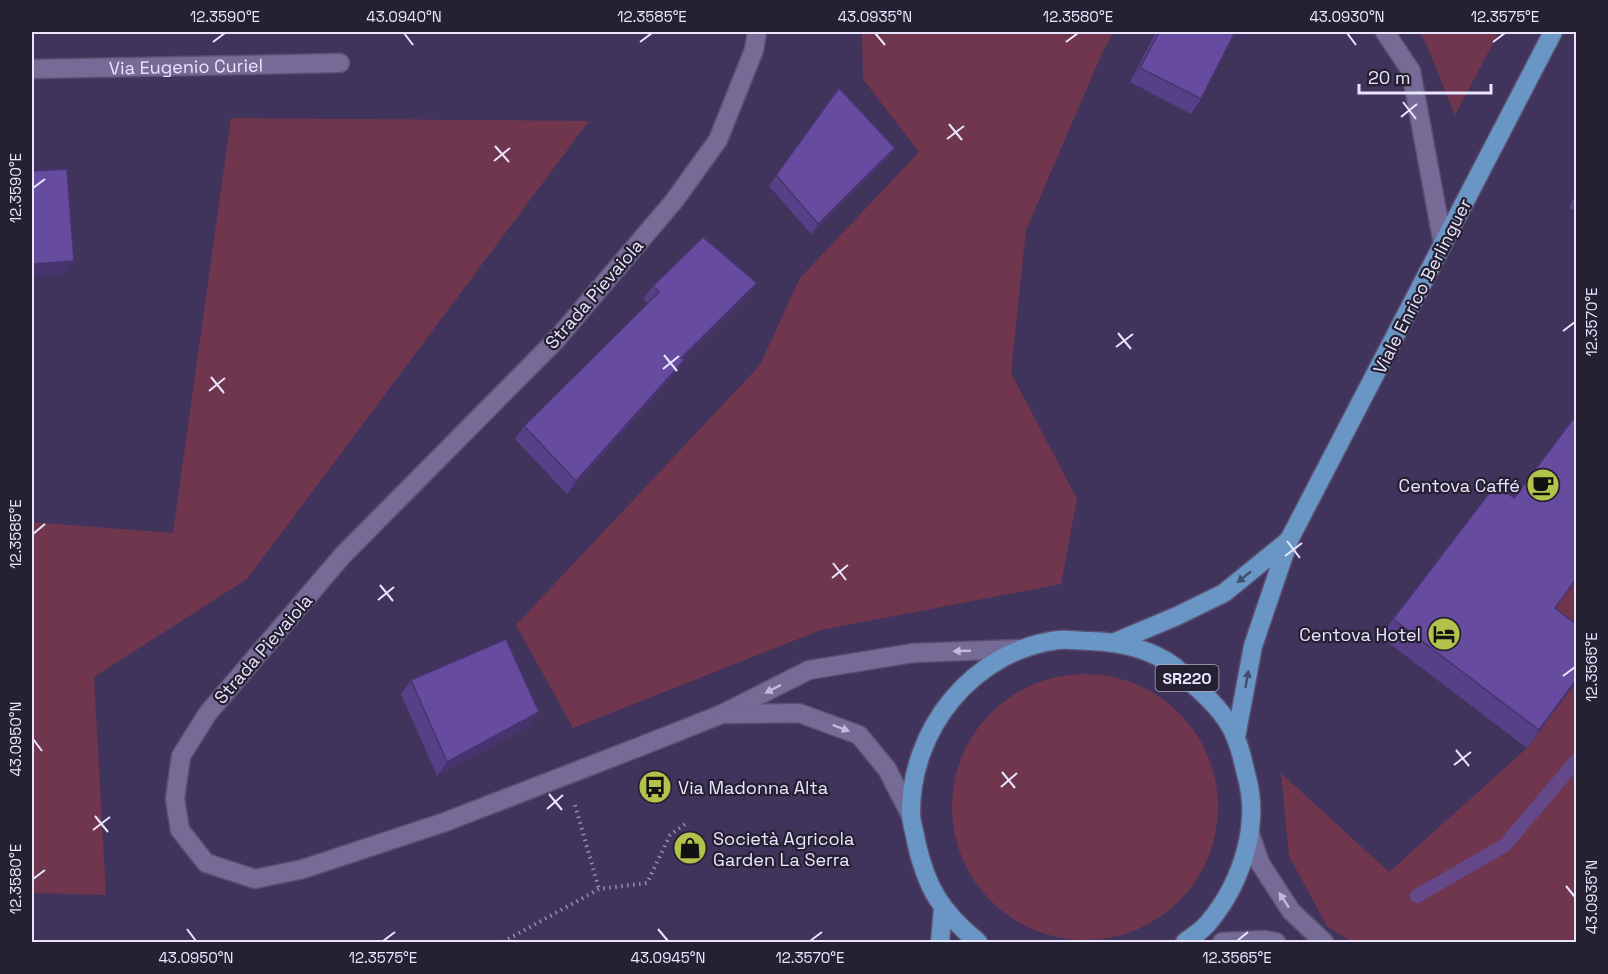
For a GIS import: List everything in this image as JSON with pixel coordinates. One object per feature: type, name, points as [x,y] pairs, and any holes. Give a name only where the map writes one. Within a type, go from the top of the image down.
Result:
[{"type":"main road","name":"Viale Enrico Berlinguer","points":[[1289,540],[1554,32]]},
{"type":"main road","points":[[1115,642],[1224,593],[1289,540]]},
{"type":"main road","points":[[1236,737],[1253,646],[1289,540]]},
{"type":"main road","name":"SR220","points":[[978,942],[959,927],[943,908],[923,870],[911,816],[914,780],[923,747],[939,715],[961,688],[989,666],[1021,649],[1059,640],[1115,642],[1146,651],[1174,666],[1213,702],[1236,737],[1250,787],[1250,834],[1236,881],[1209,923],[1185,942]]},
{"type":"main road","points":[[940,942],[943,908]]},
{"type":"street","name":"Strada Pievaiola","points":[[723,714],[423,829],[303,869],[255,879],[206,863],[180,830],[175,799],[181,756],[208,713],[343,555],[556,340],[674,201],[717,140],[754,50],[757,32]]},
{"type":"street","points":[[1385,32],[1412,71],[1443,244]]},
{"type":"street","name":"Via Eugenio Curiel","points":[[32,69],[340,63]]},
{"type":"street","name":"SR220","points":[[723,714],[809,670],[913,653],[1021,649]]},
{"type":"street","name":"SR220","points":[[723,714],[800,712],[859,735],[887,770],[911,816]]},
{"type":"street","name":"SR220","points":[[1250,834],[1260,863],[1291,911],[1324,942]]},
{"type":"street","points":[[1222,942],[1264,940],[1276,942]]},
{"type":"path","points":[[566,775],[599,889]]},
{"type":"path","points":[[503,942],[599,889],[646,883],[670,835],[688,822]]},
{"type":"shaded area","points":[[862,32],[1114,32],[1103,51],[1026,230],[1011,373],[1077,499],[1061,584],[821,630],[573,728],[516,625],[760,365],[800,278],[919,152],[863,79]]},
{"type":"shaded area","points":[[1419,32],[1499,32],[1455,115],[1426,43]]},
{"type":"shaded area","points":[[231,118],[589,121],[247,579],[94,677],[106,895],[32,893],[32,522],[173,533]]},
{"type":"shaded area","points":[[1576,580],[1576,651],[1542,625]]},
{"type":"shaded area","points":[[1085,674],[1111,676],[1136,684],[1159,696],[1179,713],[1196,733],[1208,756],[1216,781],[1218,807],[1216,833],[1208,858],[1196,881],[1179,901],[1159,918],[1136,930],[1111,938],[1085,940],[1059,938],[1034,930],[1011,918],[991,901],[974,881],[962,858],[954,833],[952,807],[954,781],[962,756],[974,733],[991,713],[1011,696],[1034,684],[1059,676]]},
{"type":"shaded area","points":[[1576,682],[1576,942],[1352,942],[1327,926],[1289,856],[1281,773],[1389,872],[1527,748]]},
{"type":"building","points":[[1159,32],[1235,32],[1201,99],[1140,68]]},
{"type":"building","points":[[839,88],[895,148],[818,224],[776,175]]},
{"type":"building","points":[[67,169],[74,261],[32,264],[32,171]]},
{"type":"building","points":[[703,237],[757,283],[681,358],[685,359],[576,481],[524,426],[659,292],[653,286]]},
{"type":"building","points":[[1576,415],[1576,579],[1555,608],[1576,624],[1576,680],[1539,730],[1393,619],[1496,484],[1514,498]]},
{"type":"building","points":[[506,639],[539,712],[447,762],[411,680]]},
{"type":"waterway","points":[[1417,896],[1505,845],[1576,761]]},
{"type":"place","name":"Centova Caffé","points":[[1543,485]]},
{"type":"place","name":"Centova Hotel","points":[[1444,634]]},
{"type":"place","name":"Via Madonna Alta","points":[[655,787]]},
{"type":"place","name":"Società Agricola Garden La Serra","points":[[690,848]]}]
